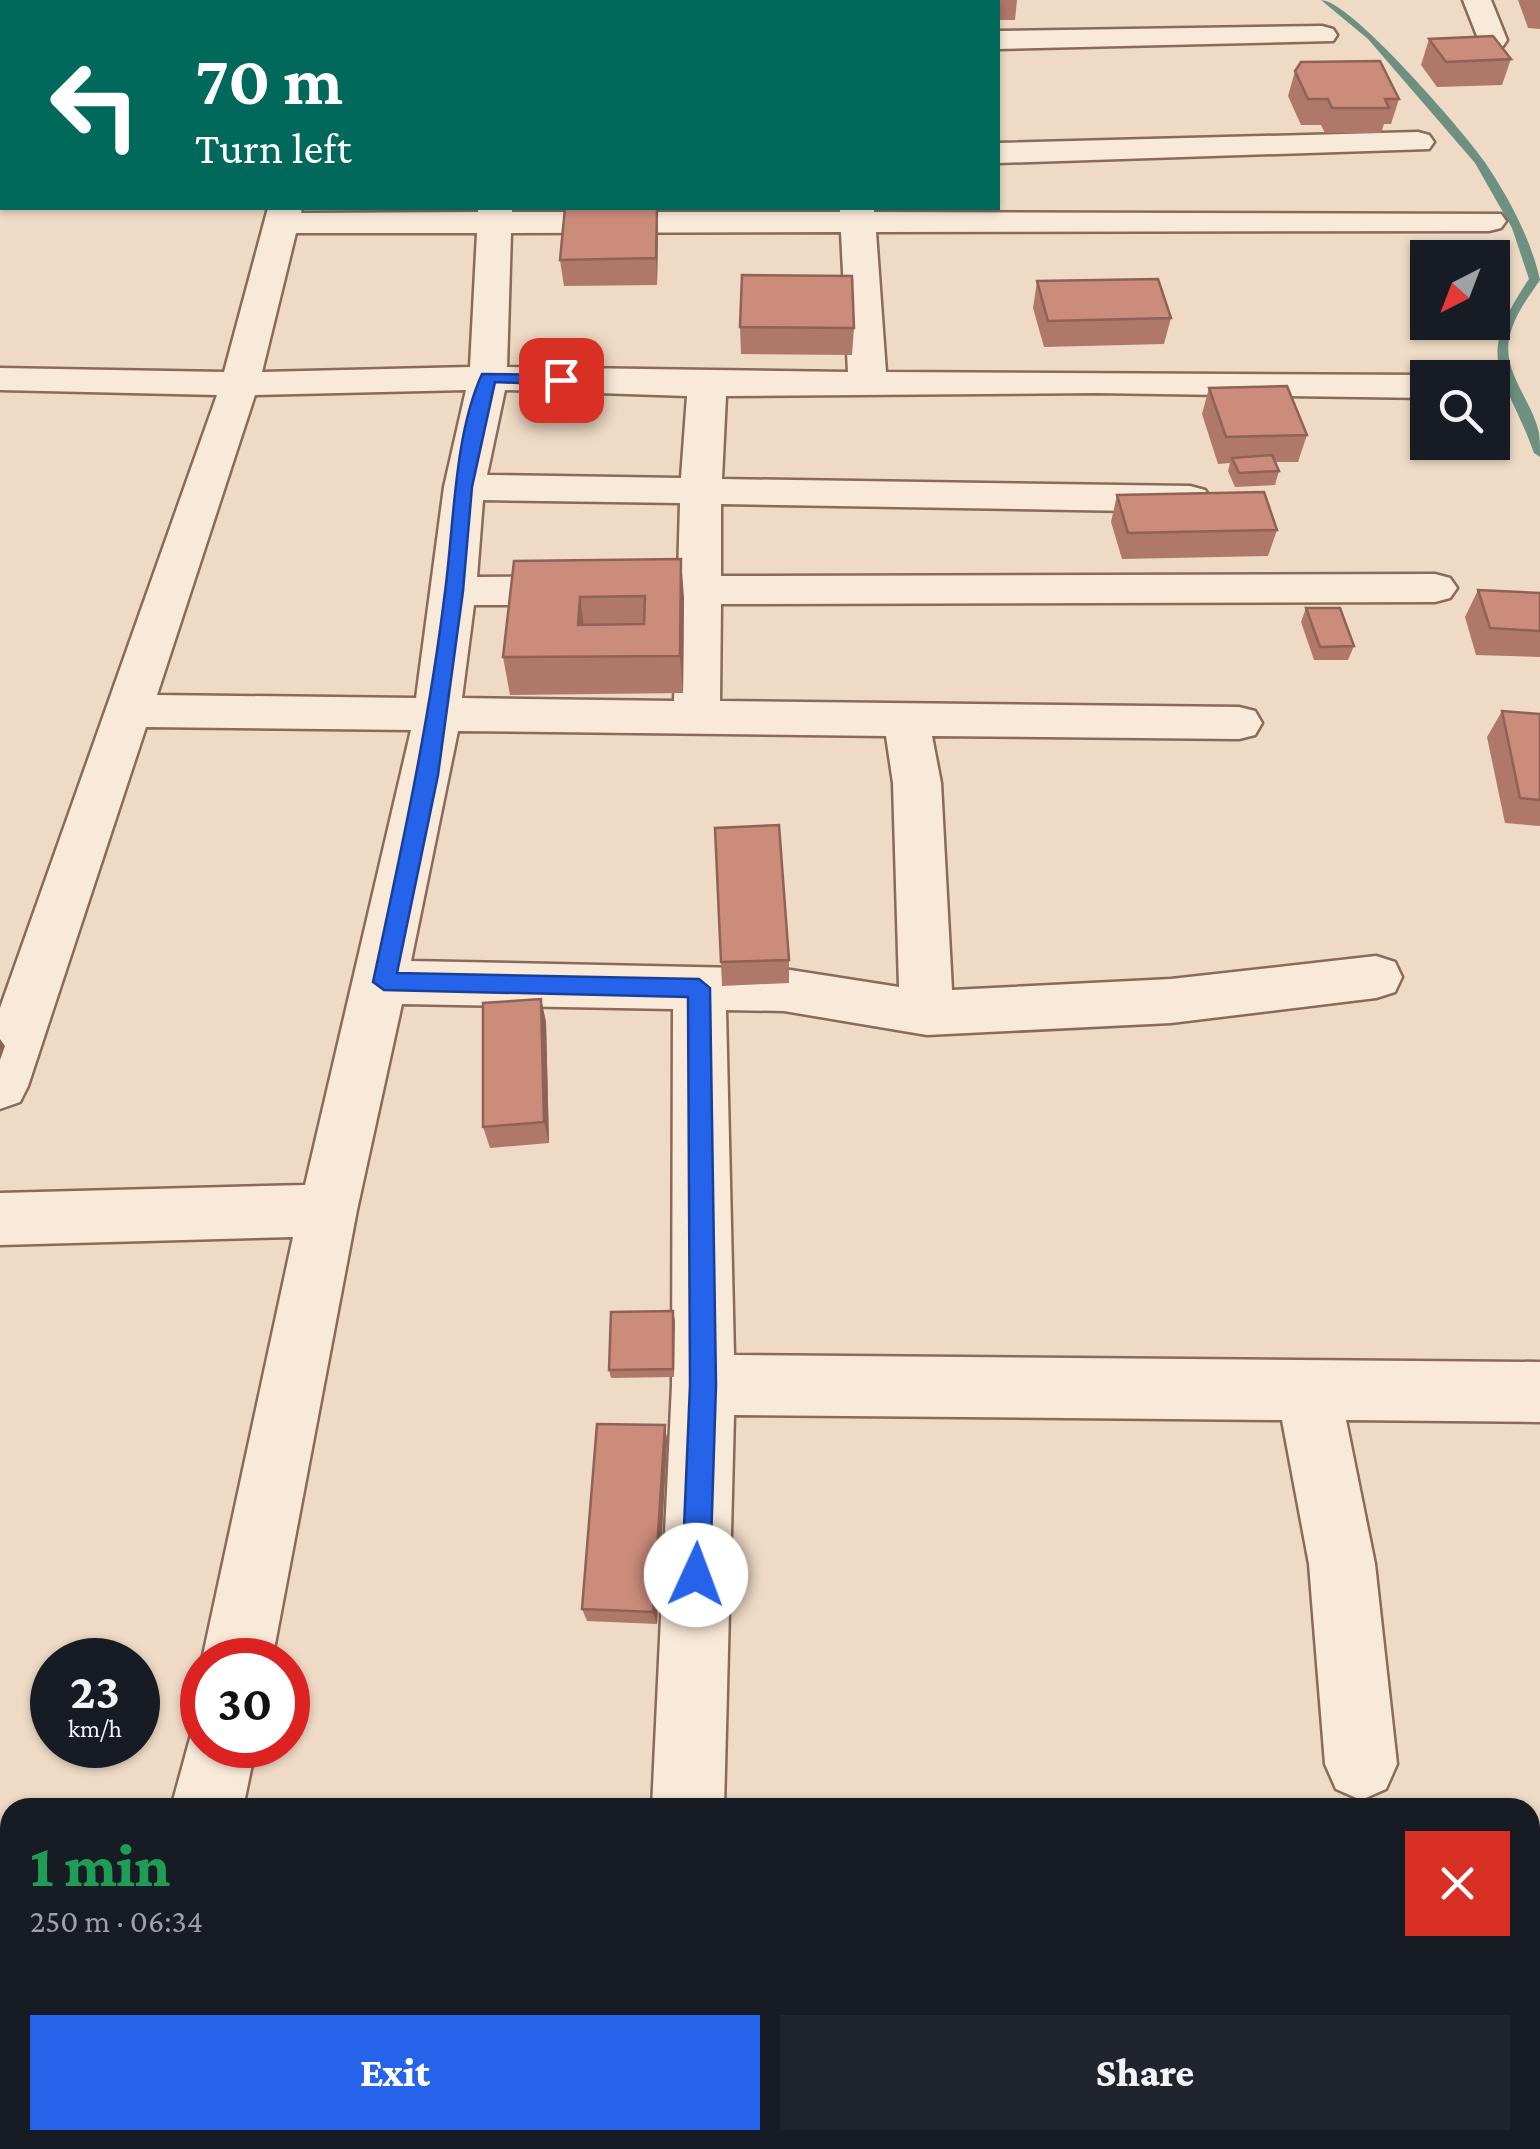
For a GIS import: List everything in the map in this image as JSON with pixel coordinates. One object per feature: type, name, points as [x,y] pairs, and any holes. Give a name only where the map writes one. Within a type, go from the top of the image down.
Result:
[{"type":"street","points":[[1477,0],[1492,40]]},
{"type":"street","points":[[1000,40],[1322,35]]},
{"type":"street","points":[[1000,153],[1418,142]]},
{"type":"street","points":[[0,1086],[240,384],[283,215],[1490,221]]},
{"type":"street","points":[[858,215],[868,384]]},
{"type":"street","points":[[241,1638],[328,1210],[384,982],[437,712],[464,487],[488,378],[495,217]]},
{"type":"street","points":[[0,379],[240,384],[488,378],[708,385],[1095,382],[1410,386]]},
{"type":"street","points":[[697,714],[701,488],[708,385]]},
{"type":"street","points":[[464,487],[701,488],[1221,500]]},
{"type":"street","points":[[454,591],[1435,588]]},
{"type":"street","points":[[126,711],[697,714],[1239,723]]},
{"type":"street","points":[[906,718],[917,783],[927,1013]]},
{"type":"street","points":[[384,982],[784,990],[927,1013],[1172,1002],[1376,977]]},
{"type":"street","points":[[688,1798],[703,1385],[699,988]]},
{"type":"street","points":[[0,1219],[328,1210]]},
{"type":"street","points":[[703,1385],[1540,1392]]},
{"type":"street","points":[[1308,1389],[1342,1564],[1361,1764]]},
{"type":"street","points":[[209,1798],[215,1768]]},
{"type":"building","points":[[1493,36],[1511,59],[1446,62],[1429,39]]},
{"type":"building","points":[[1380,61],[1399,99],[1385,99],[1389,108],[1332,108],[1328,99],[1308,99],[1295,71],[1301,62]]},
{"type":"building","points":[[565,210],[657,210],[656,258],[560,260]]},
{"type":"building","points":[[742,275],[852,276],[854,328],[740,327]]},
{"type":"building","points":[[1158,279],[1171,318],[1048,321],[1037,281]]},
{"type":"building","points":[[1287,386],[1307,435],[1226,437],[1209,388]]},
{"type":"building","points":[[1272,455],[1279,471],[1239,473],[1232,458]]},
{"type":"building","points":[[1264,492],[1277,530],[1128,533],[1117,495]]},
{"type":"building","points":[[681,559],[680,656],[503,657],[514,561]],"holes":[[[645,596],[644,624],[578,625],[580,597]]]},
{"type":"building","points":[[1478,590],[1540,593],[1540,631],[1490,628]]},
{"type":"building","points":[[1306,608],[1340,608],[1354,646],[1320,647]]},
{"type":"building","points":[[1502,711],[1540,714],[1540,800],[1520,798]]},
{"type":"building","points":[[779,825],[789,960],[721,962],[715,828]]},
{"type":"building","points":[[541,999],[544,1122],[483,1127],[483,1003]]},
{"type":"building","points":[[673,1311],[673,1369],[609,1370],[611,1312]]},
{"type":"building","points":[[597,1424],[665,1425],[653,1612],[582,1609]]},
{"type":"waterway","points":[[1326,0],[1371,37],[1479,162],[1517,228],[1535,279],[1516,307],[1501,349],[1510,383],[1540,453]]},
{"type":"route","points":[[561,380],[488,378],[464,487],[428,775],[384,982],[699,988],[703,1385],[696,1575]]}]
